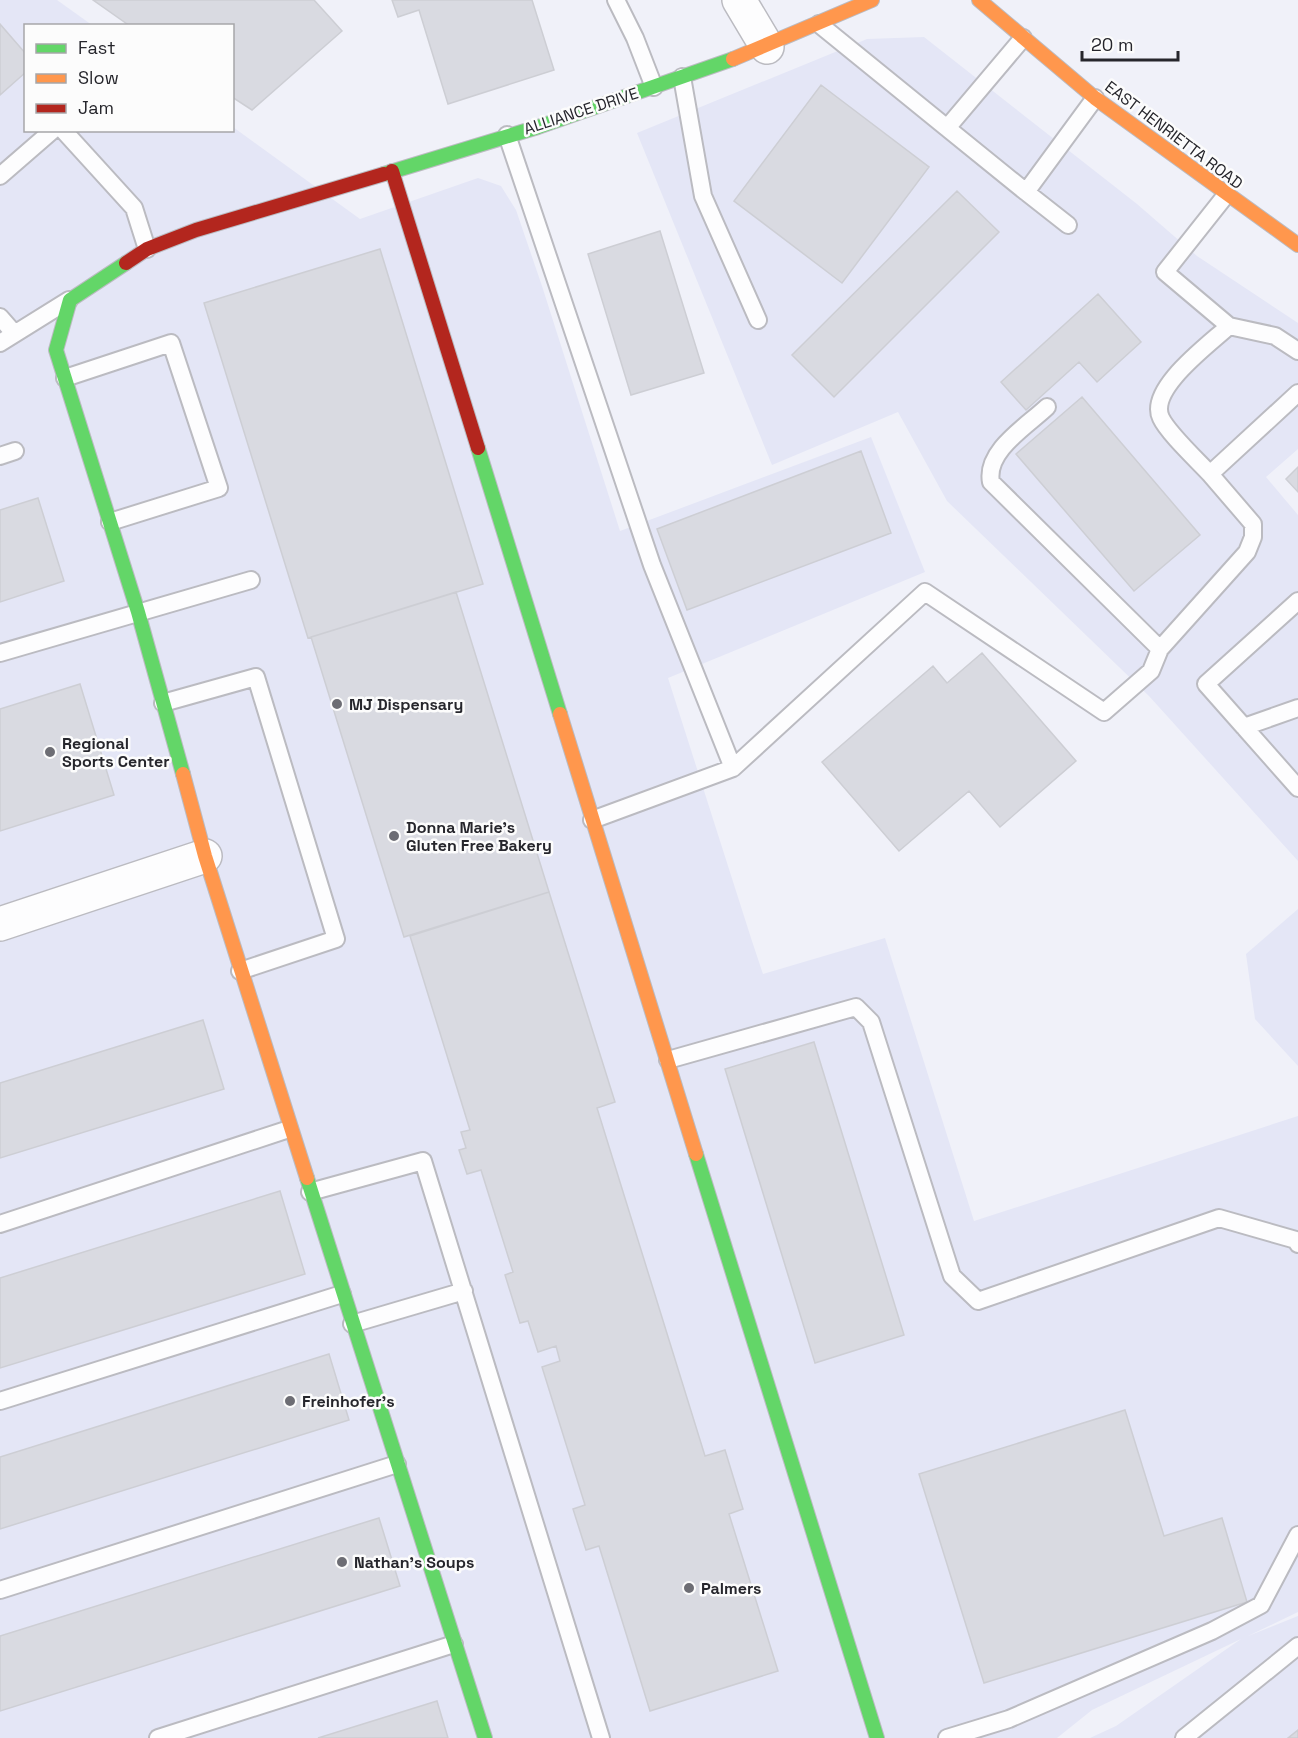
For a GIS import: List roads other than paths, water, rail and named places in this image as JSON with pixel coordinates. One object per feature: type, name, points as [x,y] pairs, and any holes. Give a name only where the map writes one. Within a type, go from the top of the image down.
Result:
[{"type":"street","points":[[739,0],[767,47]]},
{"type":"street","name":"ALLIANCE DRIVE","points":[[70,300],[147,249],[196,230],[392,171],[654,87],[767,47],[872,0]]},
{"type":"street","name":"EAST HENRIETTA ROAD","points":[[979,0],[1095,98],[1298,245]]},
{"type":"street","points":[[392,171],[877,1738]]},
{"type":"street","points":[[70,300],[56,350],[138,612],[204,856],[484,1738]]},
{"type":"street","points":[[0,924],[204,856]]},
{"type":"lane","points":[[616,0],[635,38],[654,87]]},
{"type":"lane","points":[[819,24],[1068,225]]},
{"type":"lane","points":[[947,128],[1023,38]]},
{"type":"lane","points":[[682,77],[703,196],[758,320]]},
{"type":"lane","points":[[1026,192],[1095,98]]},
{"type":"lane","points":[[0,176],[51,132]]},
{"type":"lane","points":[[65,132],[134,208],[147,249]]},
{"type":"lane","points":[[507,135],[652,565],[733,768]]},
{"type":"lane","points":[[1226,195],[1165,272],[1229,326],[1275,336],[1298,351]]},
{"type":"lane","points":[[0,317],[7,338],[70,300]]},
{"type":"lane","points":[[592,820],[733,768],[926,592],[1104,712],[1151,671],[1160,649],[1247,552],[1253,537],[1253,524],[1160,417],[1159,401],[1166,386],[1229,326]]},
{"type":"lane","points":[[65,378],[171,343],[219,488],[110,522]]},
{"type":"lane","points":[[1210,474],[1298,393]]},
{"type":"lane","points":[[1047,407],[994,457],[989,471],[991,482],[1160,649]]},
{"type":"lane","points":[[0,653],[252,580]]},
{"type":"lane","points":[[1298,601],[1206,684],[1298,788]]},
{"type":"lane","points":[[163,703],[256,677],[336,939],[240,971]]},
{"type":"lane","points":[[1244,727],[1298,708]]},
{"type":"lane","points":[[668,1060],[856,1007],[872,1022],[952,1276],[978,1301],[1219,1218],[1296,1240],[1298,1244]]},
{"type":"lane","points":[[0,1224],[289,1129]]},
{"type":"lane","points":[[310,1192],[423,1161],[601,1738]]},
{"type":"lane","points":[[352,1324],[464,1291]]},
{"type":"lane","points":[[0,1401],[342,1294]]},
{"type":"lane","points":[[0,1590],[397,1464]]},
{"type":"lane","points":[[947,1738],[1009,1719],[1212,1631],[1261,1605],[1298,1534]]},
{"type":"lane","points":[[158,1738],[454,1644]]},
{"type":"lane","points":[[1184,1738],[1298,1646]]},
{"type":"place","name":"MJ Dispensary","points":[[337,704]]},
{"type":"place","name":"Regional Sports Center","points":[[50,752]]},
{"type":"place","name":"Donna Marie's Gluten Free Bakery","points":[[394,836]]},
{"type":"place","name":"Freinhofer's","points":[[290,1401]]},
{"type":"place","name":"Nathan's Soups","points":[[342,1562]]},
{"type":"place","name":"Palmers","points":[[689,1588]]}]
